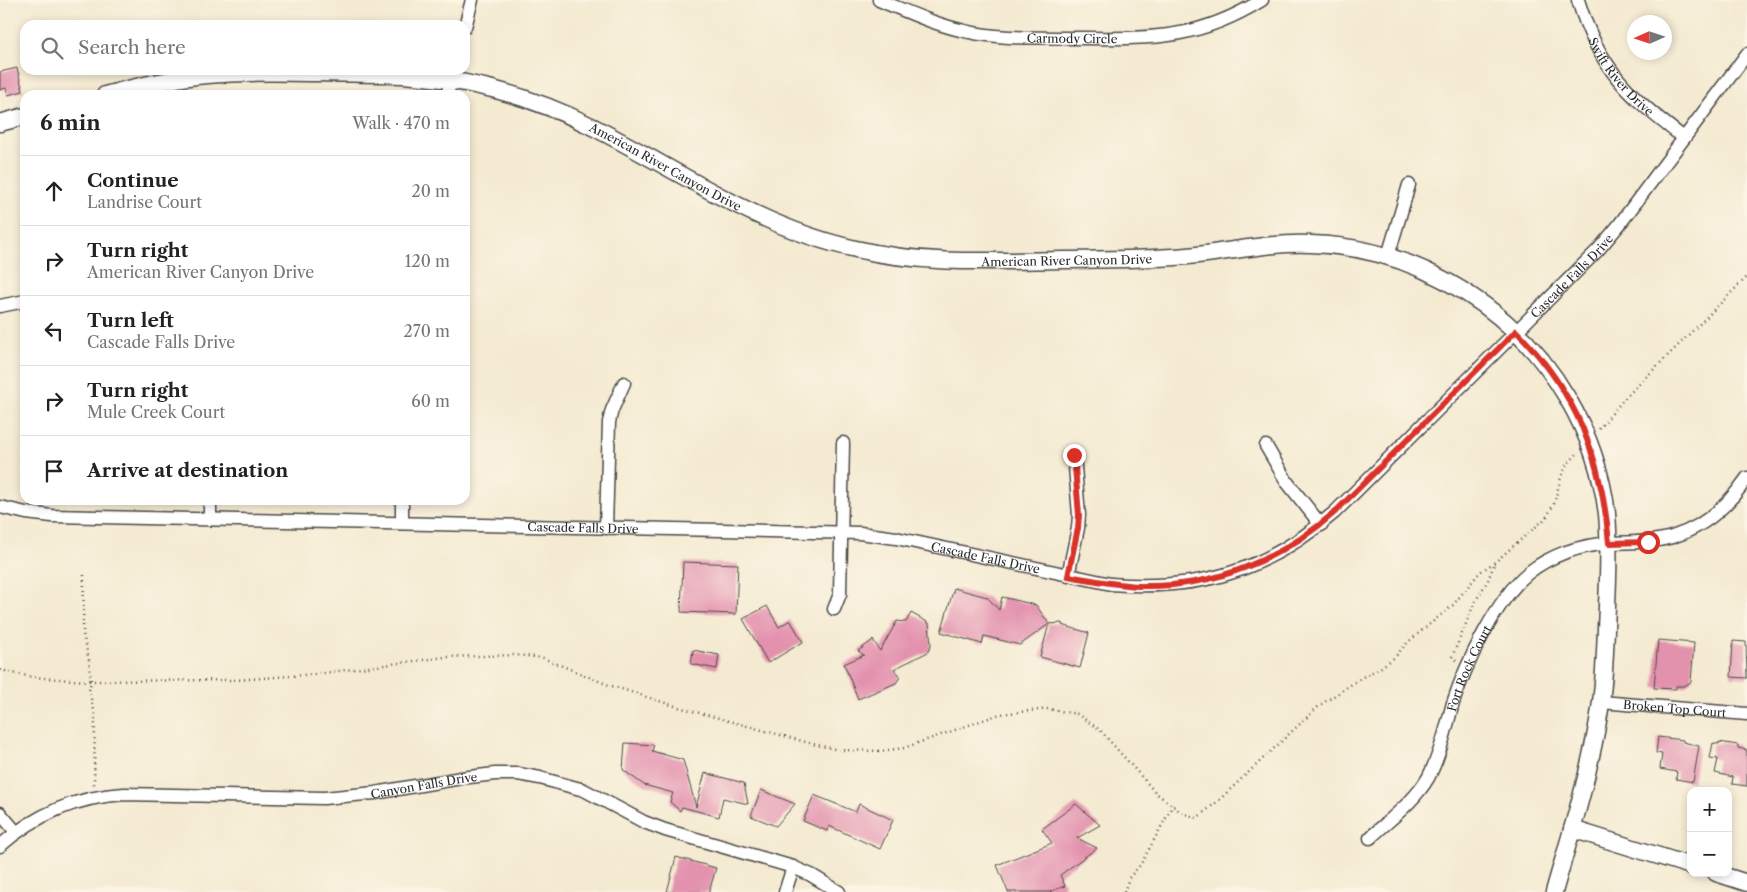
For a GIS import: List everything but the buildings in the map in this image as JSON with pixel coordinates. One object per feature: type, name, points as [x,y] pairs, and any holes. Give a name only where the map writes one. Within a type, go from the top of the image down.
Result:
[{"type":"street","points":[[467,20],[472,0]]},
{"type":"street","name":"Carmody Circle","points":[[879,0],[956,29],[994,36],[1146,38],[1183,33],[1213,25],[1262,0]]},
{"type":"street","name":"Swift River Drive","points":[[1578,0],[1593,40],[1616,78],[1648,110],[1684,138]]},
{"type":"street","name":"Cascade Falls Drive","points":[[0,507],[52,516],[842,533],[896,538],[1111,584],[1140,586],[1188,583],[1217,577],[1272,557],[1321,525],[1335,512],[1598,250],[1619,225],[1747,54]]},
{"type":"street","name":"American River Canyon Drive","points":[[127,90],[175,79],[214,75]]},
{"type":"street","name":"American River Canyon Drive","points":[[396,75],[416,76],[484,87],[534,102],[593,127],[726,200],[788,229],[821,240],[888,256],[957,261],[1159,258],[1198,256],[1264,245],[1297,243],[1354,248],[1388,256],[1436,275],[1464,290],[1516,331],[1544,362],[1560,384],[1576,412],[1589,442],[1600,479],[1606,510],[1609,543],[1601,702],[1591,760],[1554,892]]},
{"type":"street","points":[[0,123],[20,117]]},
{"type":"street","points":[[1388,256],[1409,185]]},
{"type":"street","points":[[0,306],[20,302]]},
{"type":"street","points":[[606,528],[609,422],[612,410],[624,383]]},
{"type":"street","points":[[834,609],[840,594],[843,443]]},
{"type":"street","points":[[1266,446],[1287,482],[1321,525]]},
{"type":"street","points":[[1068,576],[1079,515],[1074,455]]},
{"type":"street","name":"Fort Rock Court","points":[[1370,838],[1411,800],[1428,778],[1434,765],[1454,700],[1467,668],[1501,603],[1516,584],[1528,573],[1548,560],[1570,550],[1609,543],[1648,542],[1672,537],[1693,529],[1707,521],[1725,506],[1747,478]]},
{"type":"street","points":[[210,505],[210,519]]},
{"type":"street","points":[[402,505],[402,524]]},
{"type":"street","name":"Broken Top Court","points":[[1601,702],[1747,714]]},
{"type":"street","name":"Canyon Falls Drive","points":[[0,846],[16,832],[40,816],[58,808],[94,797],[124,794],[350,797],[461,778],[495,774],[518,774],[562,783],[584,790],[644,822],[665,830],[792,867],[839,892]]},
{"type":"street","points":[[0,813],[16,832]]},
{"type":"street","points":[[1572,829],[1687,865]]},
{"type":"street","points":[[785,892],[792,867]]},
{"type":"street","points":[[1728,877],[1747,883]]},
{"type":"path","points":[[0,670],[32,677],[91,681],[236,680],[316,674],[445,657],[517,655],[543,658],[606,684],[678,707],[839,750],[881,751],[904,748],[1000,714],[1048,709],[1077,714],[1100,730],[1156,793],[1182,813],[1197,818],[1218,801],[1320,705],[1395,657],[1408,642],[1453,605],[1480,572],[1495,562],[1546,518],[1554,504],[1560,477],[1568,464],[1624,400],[1747,277]]},
{"type":"path","points":[[1467,668],[1452,657],[1495,562]]},
{"type":"path","points":[[84,575],[83,634],[89,660],[91,681],[89,691],[95,714],[94,797]]},
{"type":"path","points":[[1124,892],[1129,878],[1146,855],[1173,805]]},
{"type":"route","points":[[1074,455],[1079,515],[1068,576],[1111,584],[1140,586],[1188,583],[1217,577],[1272,557],[1321,525],[1516,331],[1544,362],[1560,384],[1576,412],[1589,442],[1600,479],[1606,510],[1609,543],[1648,542]]}]
